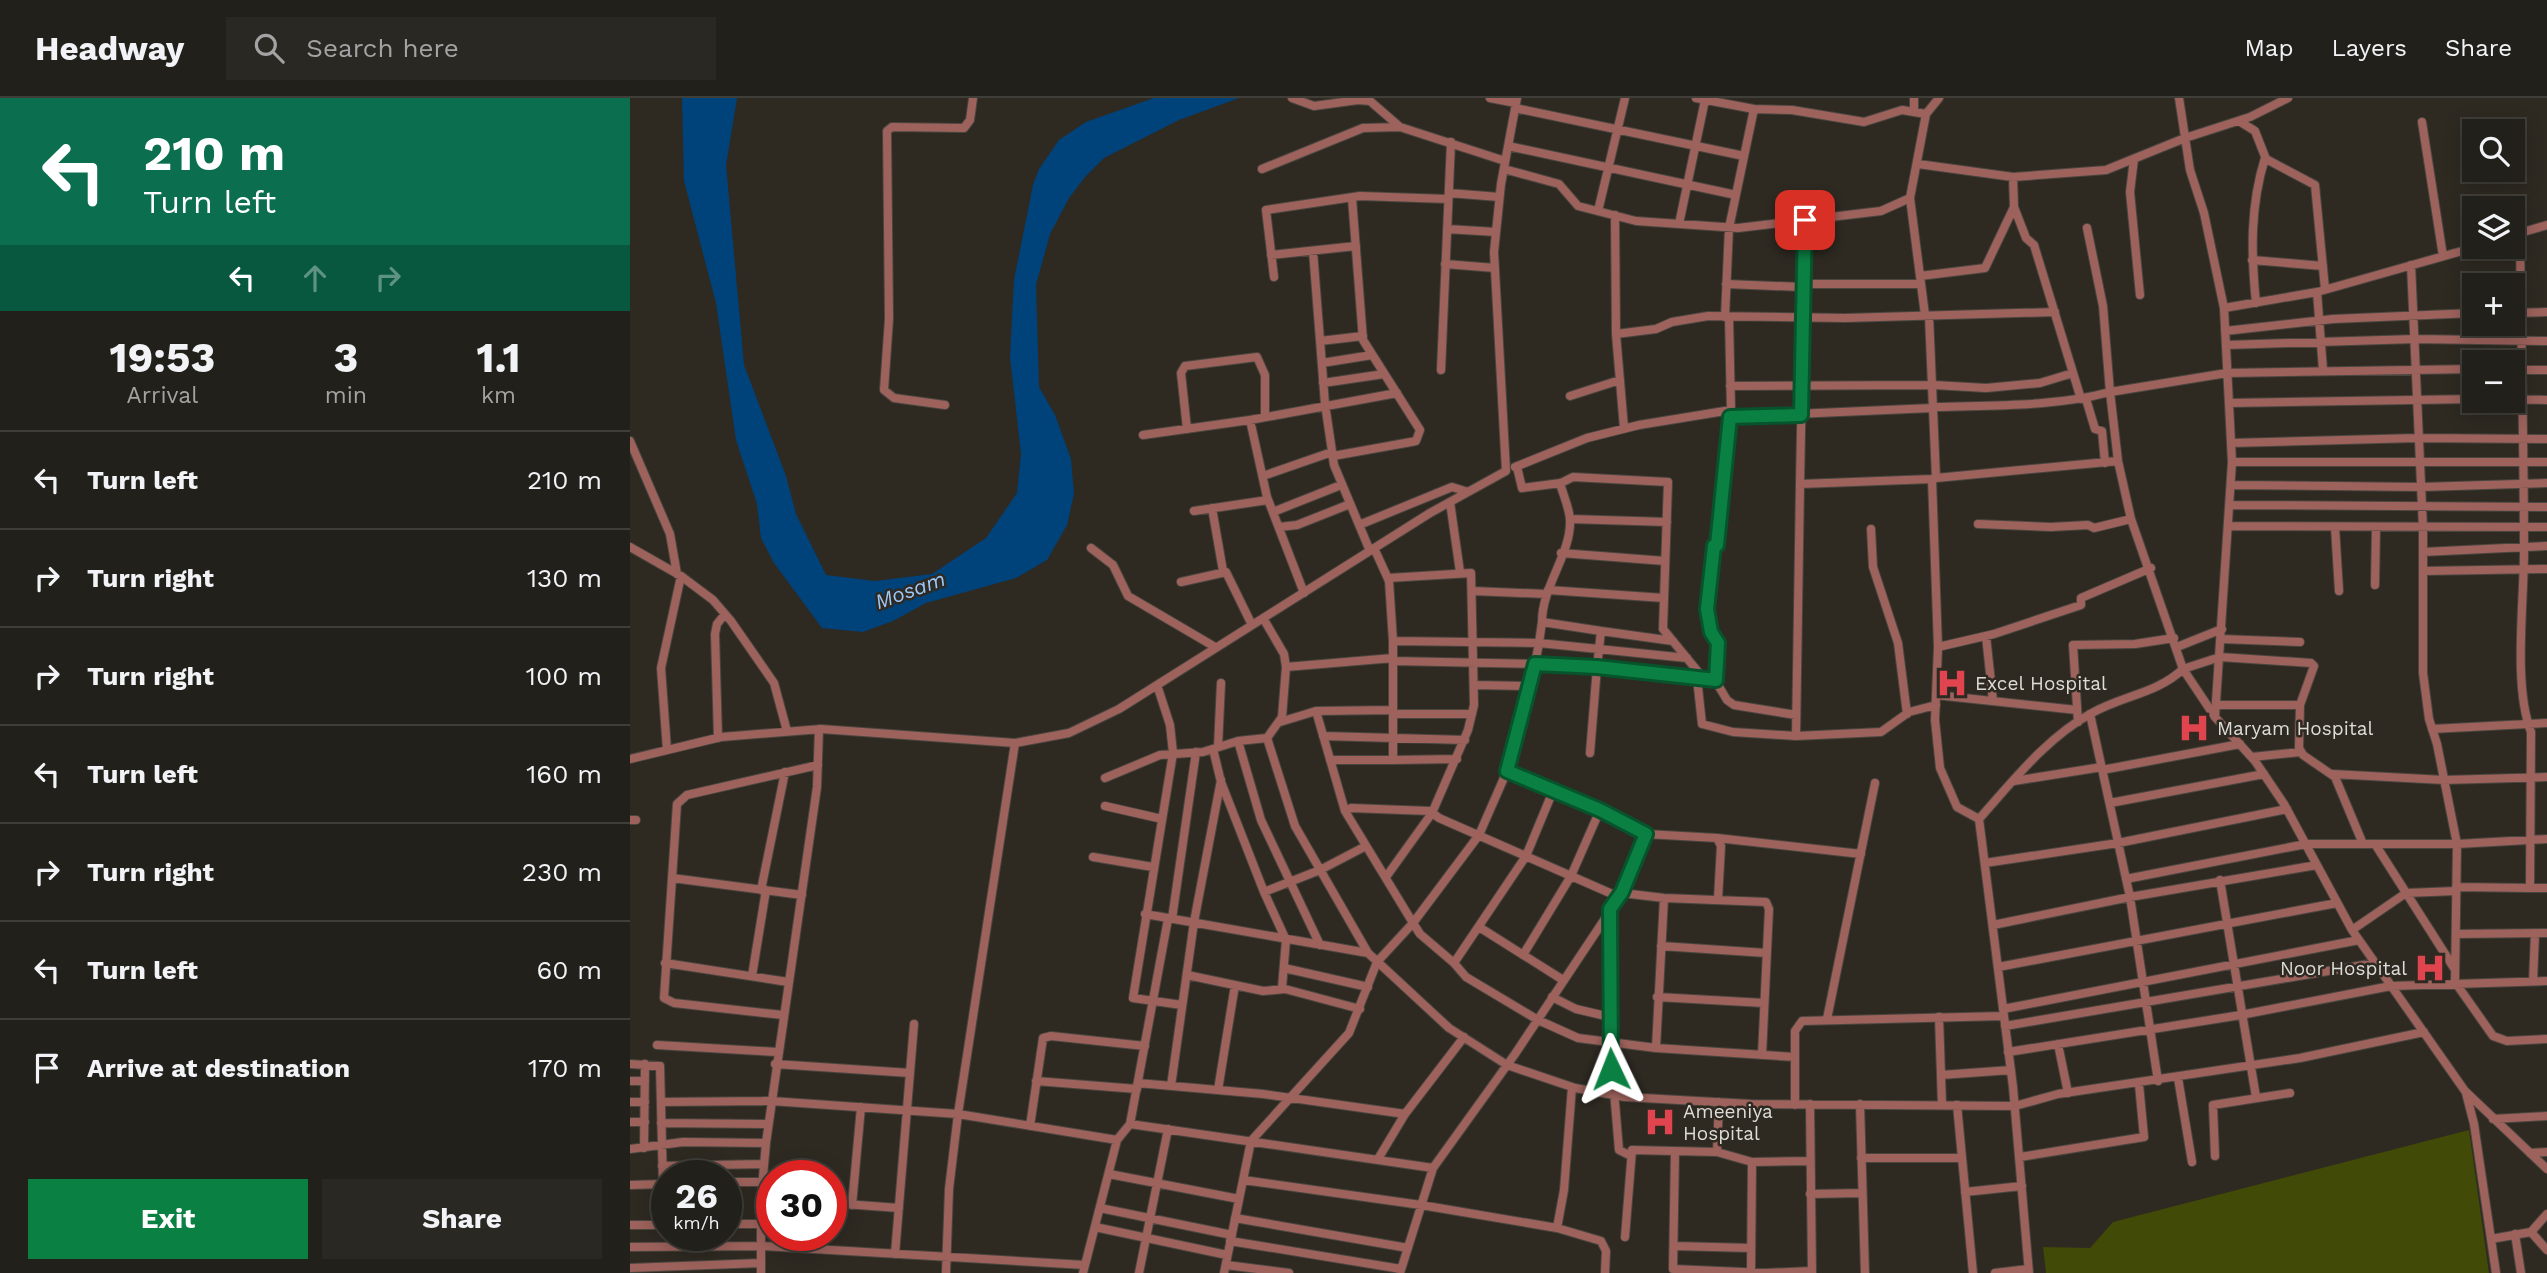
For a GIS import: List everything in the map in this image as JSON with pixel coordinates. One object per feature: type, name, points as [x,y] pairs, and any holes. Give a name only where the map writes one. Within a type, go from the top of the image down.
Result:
[{"type":"street","points":[[945,405],[894,398],[884,390],[889,319],[887,131],[892,127],[964,128],[970,120],[972,98]]},
{"type":"street","points":[[1292,98],[1314,107],[1358,100],[1370,102],[1400,127]]},
{"type":"street","points":[[1490,98],[1744,156]]},
{"type":"street","points":[[1598,211],[1625,98]]},
{"type":"street","points":[[1914,98],[1914,112]]},
{"type":"street","points":[[1939,98],[1926,114],[1910,198],[1934,385],[1938,647],[1936,700],[1940,768],[1957,807],[1979,819]]},
{"type":"street","points":[[2179,98],[2190,170],[2204,213],[2224,308],[2232,462],[2215,718]]},
{"type":"street","points":[[1918,164],[2013,177],[2106,170],[2185,138],[2239,121],[2288,98]]},
{"type":"street","points":[[1679,224],[1696,146],[1701,99],[1754,109],[1792,110],[1864,122],[1902,110],[1926,114]]},
{"type":"street","points":[[1506,471],[1494,268],[1499,197],[1516,103]]},
{"type":"street","points":[[1754,109],[1729,228],[1726,284],[1730,413],[1717,545],[1714,546],[1707,609],[1711,632],[1718,643],[1716,680],[1727,700],[1734,705],[1796,715]]},
{"type":"street","points":[[2239,121],[2255,131],[2265,158],[2255,192],[2252,260],[2256,303]]},
{"type":"street","points":[[2422,121],[2443,256]]},
{"type":"street","points":[[1262,169],[1363,128],[1400,127],[1451,142],[1504,165],[1559,184],[1578,206],[1615,215],[1679,224],[1729,228],[1805,220],[1881,211],[1910,198]]},
{"type":"street","points":[[1441,370],[1451,142]]},
{"type":"street","points":[[1508,146],[1736,195]]},
{"type":"street","points":[[2265,158],[2315,185],[2323,266],[2319,320],[2323,370]]},
{"type":"street","points":[[2134,159],[2130,192],[2140,295]]},
{"type":"street","points":[[2013,177],[2014,207],[2026,238],[2034,245],[2083,399],[2095,429],[2102,432],[2105,463]]},
{"type":"street","points":[[1274,277],[1266,210],[1352,198],[1499,197]]},
{"type":"street","points":[[1263,476],[1333,454],[1416,440],[1420,430],[1372,355],[1363,336],[1352,198]]},
{"type":"street","points":[[1726,284],[1802,285],[1921,280],[1985,268],[2014,207]]},
{"type":"street","points":[[1615,215],[1616,334],[1624,428]]},
{"type":"street","points":[[1796,736],[1801,317],[1805,220]]},
{"type":"street","points":[[2525,231],[2547,225]]},
{"type":"street","points":[[2087,228],[2103,306],[2118,461],[2131,519],[2151,568],[2183,668],[2215,718],[2252,757],[2264,774],[2287,809],[2352,930],[2465,1091],[2547,1169]]},
{"type":"street","points":[[1447,229],[1496,232]]},
{"type":"street","points":[[1271,255],[1356,246]]},
{"type":"street","points":[[1313,251],[1325,404],[1333,454],[1341,485],[1388,578],[1393,641],[1394,760]]},
{"type":"street","points":[[2224,308],[2321,291],[2462,251]]},
{"type":"street","points":[[2252,260],[2323,266]]},
{"type":"street","points":[[1445,264],[1494,268]]},
{"type":"street","points":[[2411,265],[2423,528],[2423,673],[2457,844],[2455,982],[2493,1036],[2507,1041],[2547,1039]]},
{"type":"street","points":[[1616,334],[1656,329],[1672,322],[1708,316],[1927,316],[2055,312]]},
{"type":"street","points":[[2525,313],[2547,312]]},
{"type":"street","points":[[2225,331],[2319,320],[2414,313],[2462,313]]},
{"type":"street","points":[[1320,341],[1363,336]]},
{"type":"street","points":[[2520,336],[2520,350]]},
{"type":"street","points":[[2225,345],[2416,339],[2547,341]]},
{"type":"street","points":[[1322,363],[1372,355]]},
{"type":"street","points":[[1187,429],[1181,371],[1185,366],[1224,360],[1249,357],[1260,360],[1265,375],[1265,417]]},
{"type":"street","points":[[630,759],[718,738],[819,729],[1015,743],[1069,733],[1090,726],[1450,502],[1506,471],[1587,438],[1624,428],[1730,413],[1801,415],[2083,399],[2227,373],[2462,369]]},
{"type":"street","points":[[2525,370],[2547,370]]},
{"type":"street","points":[[1730,386],[1934,385],[1986,388],[2040,383],[2073,373]]},
{"type":"street","points":[[1323,383],[1384,374]]},
{"type":"street","points":[[1570,396],[1620,380]]},
{"type":"street","points":[[1143,435],[1250,420],[1325,404],[1397,393]]},
{"type":"street","points":[[2229,402],[2417,397],[2462,399]]},
{"type":"street","points":[[2525,400],[2547,400]]},
{"type":"street","points":[[2518,413],[2524,527],[2521,649],[2531,732],[2530,888]]},
{"type":"street","points":[[1250,420],[1268,500],[1304,593]]},
{"type":"street","points":[[2231,443],[2417,438],[2547,439]]},
{"type":"street","points":[[630,441],[670,534],[679,575],[661,668],[667,750]]},
{"type":"street","points":[[1800,484],[1934,479],[2118,461]]},
{"type":"street","points":[[2232,462],[2547,462]]},
{"type":"street","points":[[1517,467],[1522,488],[1560,483],[1573,477],[1668,482],[1662,629],[1700,678],[1702,724],[1733,733],[1796,736],[1881,732],[1907,714],[1936,700],[1993,701],[2077,710]]},
{"type":"street","points":[[1289,1273],[1225,1269],[1251,1141],[1349,1033],[1377,962],[1413,923],[1479,835],[1507,771],[1530,687],[1547,592],[1570,519],[1560,483]]},
{"type":"street","points":[[2231,485],[2421,487],[2547,483]]},
{"type":"street","points":[[1273,512],[1341,485]]},
{"type":"street","points":[[1359,525],[1452,487],[1468,492]]},
{"type":"street","points":[[1194,511],[1268,500]]},
{"type":"street","points":[[1450,502],[1460,572]]},
{"type":"street","points":[[1279,527],[1297,525],[1350,504]]},
{"type":"street","points":[[2230,505],[2547,507]]},
{"type":"street","points":[[1213,508],[1223,571],[1227,573],[1252,625]]},
{"type":"street","points":[[1570,519],[1667,522]]},
{"type":"street","points":[[1978,524],[2050,527],[2088,525],[2094,528],[2131,519]]},
{"type":"street","points":[[2228,526],[2547,527]]},
{"type":"street","points":[[2335,527],[2339,591]]},
{"type":"street","points":[[2375,585],[2376,527]]},
{"type":"street","points":[[1871,529],[1873,567],[1898,643],[1907,714]]},
{"type":"street","points":[[2423,552],[2547,546]]},
{"type":"street","points":[[630,547],[679,575],[713,600],[725,614],[774,683],[787,731]]},
{"type":"street","points":[[1091,548],[1116,569],[1128,596],[1215,647]]},
{"type":"street","points":[[1561,553],[1665,561]]},
{"type":"street","points":[[1938,647],[1986,636],[2081,605],[2081,598],[2151,568]]},
{"type":"street","points":[[2423,572],[2547,569]]},
{"type":"street","points":[[1181,582],[1223,571]]},
{"type":"street","points":[[1386,877],[1432,813],[1457,759],[1472,714],[1474,685],[1471,573],[1388,578]]},
{"type":"street","points":[[1473,591],[1664,598]]},
{"type":"street","points":[[718,738],[715,634],[717,624],[725,614]]},
{"type":"street","points":[[1263,618],[1284,654],[1286,667],[1280,722]]},
{"type":"street","points":[[1542,622],[1673,641]]},
{"type":"street","points":[[2078,722],[2073,645],[2175,643],[2222,629]]},
{"type":"street","points":[[1590,753],[1601,631]]},
{"type":"street","points":[[1986,636],[1993,701]]},
{"type":"street","points":[[2221,639],[2300,642]]},
{"type":"street","points":[[1393,641],[1539,643],[1687,659]]},
{"type":"street","points":[[1979,819],[2014,781],[2078,722],[2090,714],[2170,681],[2183,668],[2220,657],[2311,663],[2314,674],[2300,705],[2298,744],[2301,752],[2332,774],[2363,844]]},
{"type":"street","points":[[1286,667],[1393,659],[1474,661],[1597,667],[1716,680]]},
{"type":"street","points":[[1220,683],[1216,748],[1221,780],[1264,892],[1286,940],[1282,988]]},
{"type":"street","points":[[1157,685],[1171,728],[1173,754],[1133,998],[1182,1005]]},
{"type":"street","points":[[1474,685],[1530,687]]},
{"type":"street","points":[[2216,705],[2300,705]]},
{"type":"street","points":[[1316,711],[1345,811],[1420,934],[1466,977],[1538,1020],[1578,1038],[1610,1044],[1795,1057]]},
{"type":"street","points":[[1105,778],[1155,756],[1196,752],[1267,737],[1280,722],[1316,711],[1472,714]]},
{"type":"street","points":[[2090,714],[2138,939],[2158,1081]]},
{"type":"street","points":[[2432,729],[2547,723]]},
{"type":"street","points":[[764,1160],[782,1015],[802,895],[818,765],[819,729]]},
{"type":"street","points":[[1323,736],[1465,740]]},
{"type":"street","points":[[1267,737],[1295,826],[1368,953],[1464,1037],[1507,1065],[1572,1087],[1613,1094],[1719,1102],[1795,1105],[2015,1105],[2068,1093],[2178,1078],[2390,1042],[2424,1032]]},
{"type":"street","points":[[1238,741],[1259,815],[1288,882],[1320,945]]},
{"type":"street","points":[[946,1273],[949,1189],[958,1114],[1015,743]]},
{"type":"street","points":[[2014,781],[2240,744]]},
{"type":"street","points":[[846,1251],[1084,1269],[1117,1140],[1130,1124],[1170,919],[1196,752]]},
{"type":"street","points":[[2252,757],[2301,752]]},
{"type":"street","points":[[1330,760],[1457,759]]},
{"type":"street","points":[[782,1015],[668,1001],[663,993],[679,799],[818,765]]},
{"type":"street","points":[[1507,771],[1600,810],[1646,834],[1717,838],[1861,854]]},
{"type":"street","points":[[752,976],[785,772]]},
{"type":"street","points":[[2110,803],[2264,774]]},
{"type":"street","points":[[2332,774],[2444,780],[2547,777]]},
{"type":"street","points":[[1171,1086],[1194,922],[1221,780]]},
{"type":"street","points":[[1827,1019],[1875,783]]},
{"type":"street","points":[[1454,963],[1526,856],[1553,791]]},
{"type":"street","points":[[1105,806],[1162,819]]},
{"type":"street","points":[[1345,811],[1351,808],[1432,813],[1621,895],[1766,902],[1769,909],[1762,1055]]},
{"type":"street","points":[[1985,863],[2118,843],[2287,809]]},
{"type":"street","points":[[1523,955],[1572,876],[1600,810]]},
{"type":"street","points":[[1979,819],[2015,1105],[2029,1271],[1994,1273]]},
{"type":"street","points":[[1100,1208],[1231,1238],[1400,1271],[1433,1168],[1538,1020],[1621,895],[1646,834]]},
{"type":"street","points":[[1717,838],[1721,846],[1718,899]]},
{"type":"street","points":[[2126,878],[2306,844],[2457,844],[2547,839]]},
{"type":"street","points":[[2375,844],[2455,970]]},
{"type":"street","points":[[1264,892],[1320,870],[1366,846]]},
{"type":"street","points":[[1093,857],[1153,867]]},
{"type":"street","points":[[1993,925],[2220,880],[2317,864]]},
{"type":"street","points":[[671,878],[802,895]]},
{"type":"street","points":[[2220,880],[2256,1097]]},
{"type":"street","points":[[2352,930],[2406,892],[2547,888]]},
{"type":"street","points":[[1656,1048],[1664,898]]},
{"type":"street","points":[[1998,967],[2337,903]]},
{"type":"street","points":[[1610,909],[1610,1044],[1613,1094],[1619,1150],[1631,1156]]},
{"type":"street","points":[[1145,914],[1368,953]]},
{"type":"street","points":[[1479,926],[1563,980]]},
{"type":"street","points":[[2456,934],[2547,933]]},
{"type":"street","points":[[2533,981],[2535,934]]},
{"type":"street","points":[[1795,1105],[1797,1025],[1809,1019],[1938,1017],[2003,1012],[2145,979],[2234,965],[2359,940]]},
{"type":"street","points":[[1661,946],[1766,953]]},
{"type":"street","points":[[665,963],[788,982]]},
{"type":"street","points":[[2005,1027],[2238,989],[2375,963]]},
{"type":"street","points":[[1284,968],[1368,987]]},
{"type":"street","points":[[1187,975],[1268,991],[1282,988],[1360,1009]]},
{"type":"street","points":[[2008,1052],[2242,1015],[2391,986],[2547,981]]},
{"type":"street","points":[[1219,1090],[1235,985]]},
{"type":"street","points":[[1552,997],[1576,1009],[1610,1017]]},
{"type":"street","points":[[1657,997],[1764,1003]]},
{"type":"street","points":[[1938,1017],[1942,1105]]},
{"type":"street","points":[[895,1254],[914,1024]]},
{"type":"street","points":[[1030,1126],[1040,1043],[1046,1037],[1145,1046]]},
{"type":"street","points":[[1378,1160],[1405,1114],[1464,1037]]},
{"type":"street","points":[[2058,1044],[2068,1093]]},
{"type":"street","points":[[657,1045],[777,1052]]},
{"type":"street","points":[[630,1064],[660,1066],[662,1160]]},
{"type":"street","points":[[644,1148],[645,1064]]},
{"type":"street","points":[[775,1065],[910,1073]]},
{"type":"street","points":[[1941,1075],[2011,1070]]},
{"type":"street","points":[[2178,1078],[2192,1162]]},
{"type":"street","points":[[630,1082],[645,1081]]},
{"type":"street","points":[[1036,1081],[1219,1090],[1291,1097],[1405,1114]]},
{"type":"street","points":[[2020,1157],[2140,1139],[2145,1134],[2138,1084]]},
{"type":"street","points":[[1556,1228],[1564,1190],[1572,1087]]},
{"type":"street","points":[[2465,1091],[2474,1124],[2496,1273]]},
{"type":"street","points":[[2215,1156],[2211,1108],[2215,1104],[2290,1093]]},
{"type":"street","points":[[661,1102],[771,1101],[958,1114],[1117,1140]]},
{"type":"street","points":[[630,1102],[645,1102]]},
{"type":"street","points":[[1717,1152],[1719,1102]]},
{"type":"street","points":[[1675,1151],[1673,1271],[1811,1272],[1810,1104]]},
{"type":"street","points":[[1860,1104],[1865,1273]]},
{"type":"street","points":[[1956,1105],[1973,1273]]},
{"type":"street","points":[[852,1205],[862,1107]]},
{"type":"street","points":[[2493,1119],[2547,1116]]},
{"type":"street","points":[[630,1122],[645,1122]]},
{"type":"street","points":[[661,1123],[768,1124]]},
{"type":"street","points":[[1130,1124],[1433,1168]]},
{"type":"street","points":[[1139,1273],[1168,1129]]},
{"type":"street","points":[[630,1149],[683,1142],[766,1143]]},
{"type":"street","points":[[1625,1237],[1632,1150],[1717,1152],[1752,1161],[1810,1161]]},
{"type":"street","points":[[2530,1153],[2547,1152]]},
{"type":"street","points":[[1861,1158],[1962,1158]]},
{"type":"street","points":[[1751,1272],[1752,1161]]},
{"type":"street","points":[[1108,1174],[1239,1199]]},
{"type":"street","points":[[1243,1180],[1421,1205],[1556,1228],[1601,1241],[1606,1251],[1605,1273]]},
{"type":"street","points":[[630,1185],[651,1184]]},
{"type":"street","points":[[1965,1192],[2022,1186]]},
{"type":"street","points":[[1810,1194],[1862,1193]]},
{"type":"street","points":[[847,1205],[899,1208]]},
{"type":"street","points":[[2491,1239],[2531,1232],[2547,1214]]},
{"type":"street","points":[[1235,1217],[1408,1248]]},
{"type":"street","points":[[630,1225],[651,1225]]},
{"type":"street","points":[[1094,1227],[1147,1236],[1227,1255]]},
{"type":"street","points":[[2531,1232],[2547,1250]]},
{"type":"street","points":[[2515,1234],[2521,1273]]},
{"type":"street","points":[[1674,1245],[1751,1248]]},
{"type":"street","points":[[630,1247],[756,1246]]},
{"type":"street","points":[[761,1273],[762,1251]]},
{"type":"street","points":[[630,1268],[761,1263]]},
{"type":"green space","points":[[2469,1130],[2489,1273],[2046,1273],[2043,1247],[2090,1248],[2113,1222]]},
{"type":"water","name":"Mosam","points":[[682,98],[737,98],[726,165],[744,365],[786,476],[796,514],[826,575],[875,581],[932,574],[986,538],[1017,493],[1021,454],[1010,357],[1014,280],[1033,185],[1039,169],[1059,140],[1086,122],[1154,98],[1239,98],[1179,120],[1104,158],[1069,198],[1050,234],[1036,285],[1039,387],[1055,415],[1071,459],[1074,494],[1067,525],[1047,560],[1016,578],[926,603],[893,621],[863,632],[822,628],[774,563],[761,538],[757,504],[736,440],[716,303],[684,181]]},
{"type":"place","name":"Excel Hospital","points":[[1952,683]]},
{"type":"place","name":"Maryam Hospital","points":[[2194,728]]},
{"type":"place","name":"Noor Hospital","points":[[2430,968]]},
{"type":"place","name":"Ameeniya Hospital","points":[[1660,1122]]},
{"type":"route","points":[[1611,1069],[1610,909],[1622,892],[1646,834],[1600,810],[1507,771],[1535,664],[1597,667],[1716,680],[1718,643],[1711,632],[1707,609],[1714,546],[1717,545],[1730,417],[1801,415],[1805,220]]}]
